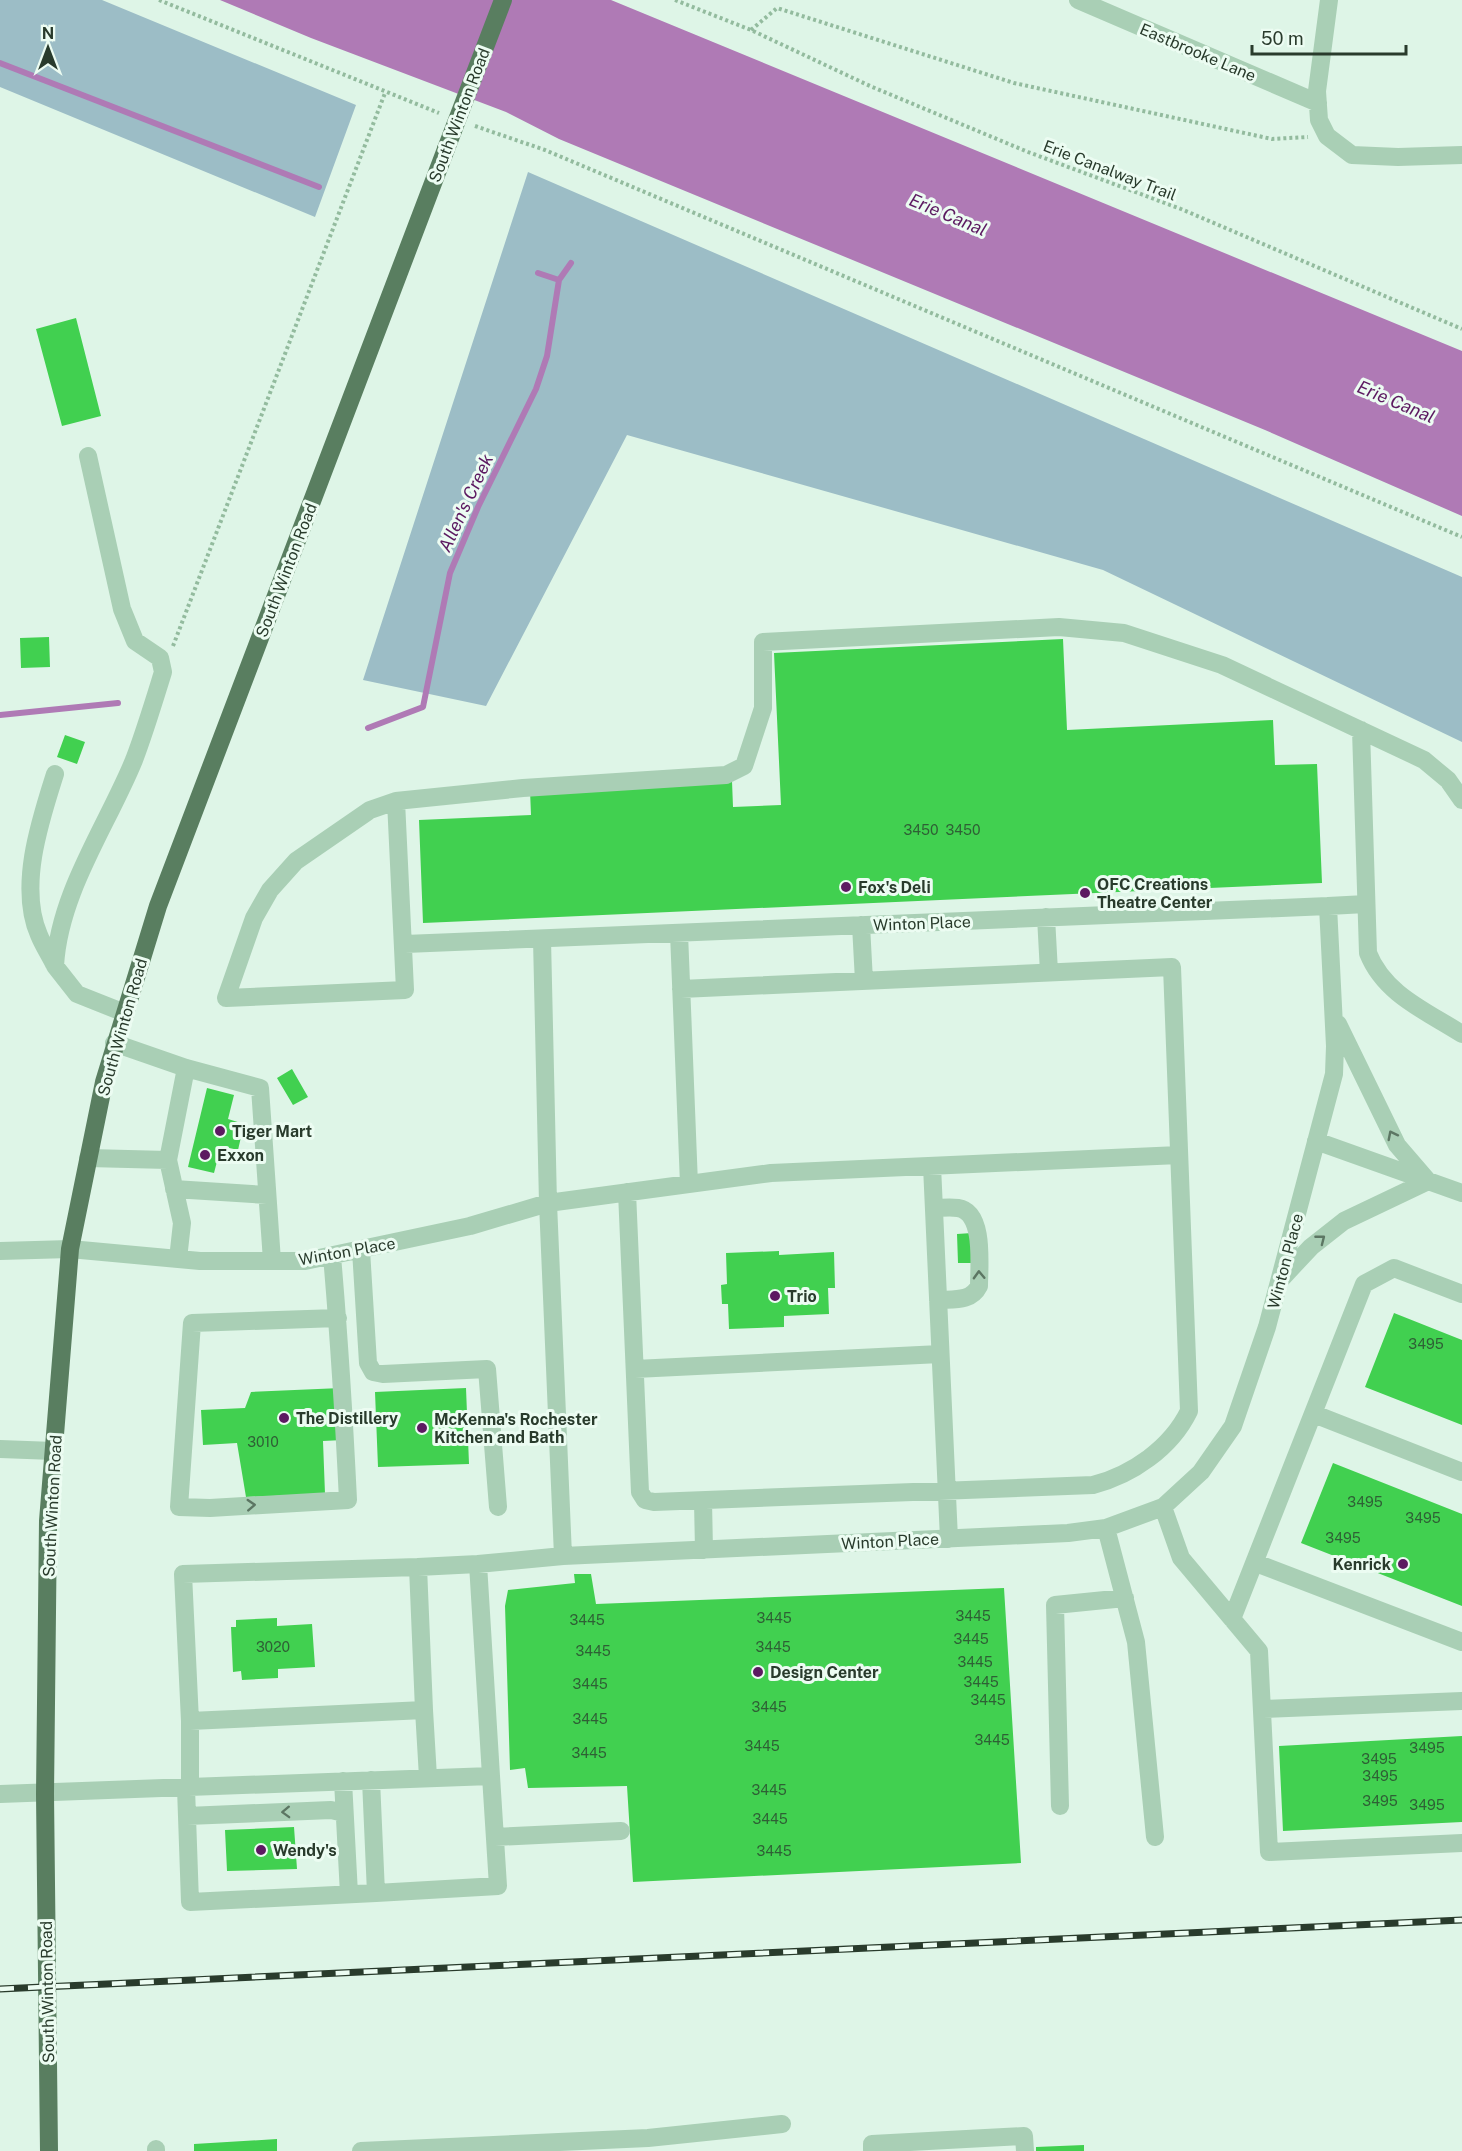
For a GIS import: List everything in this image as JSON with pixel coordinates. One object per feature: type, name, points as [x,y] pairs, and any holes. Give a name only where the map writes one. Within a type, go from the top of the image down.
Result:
[{"type":"main road","name":"South Winton Road","points":[[50,2151],[45,1794],[48,1521],[70,1249],[88,1158],[114,1043],[158,906],[503,0]]},
{"type":"street","name":"Eastbrooke Lane","points":[[1078,0],[1318,104]]},
{"type":"street","points":[[1329,0],[1319,67],[1318,104],[1319,120],[1327,136],[1352,155],[1398,157],[1462,155]]},
{"type":"street","points":[[55,966],[56,940],[76,885],[134,759],[163,672],[160,658],[135,641],[122,609],[88,456]]},
{"type":"street","points":[[396,801],[405,944],[405,990],[226,998],[254,918],[270,890],[296,861],[370,810],[396,801],[523,788],[726,775],[744,766],[763,708],[763,642],[1059,627],[1124,633],[1222,665],[1424,760],[1448,780],[1462,800]]},
{"type":"street","points":[[1361,730],[1368,953],[1374,970],[1389,988],[1462,1034]]},
{"type":"street","points":[[55,774],[40,822],[29,882],[38,933],[55,966],[77,994],[124,1012]]},
{"type":"street","points":[[1328,906],[1366,904]]},
{"type":"street","name":"Winton Place","points":[[190,1721],[183,1574],[418,1567],[563,1556],[1068,1533],[1106,1528],[1163,1507],[1201,1472],[1233,1426],[1280,1280],[1334,1074],[1335,1046],[1328,906],[405,944]]},
{"type":"street","points":[[1046,917],[1049,972]]},
{"type":"street","points":[[861,925],[864,981]]},
{"type":"street","points":[[679,933],[689,1184]]},
{"type":"street","points":[[542,939],[548,1203],[563,1556]]},
{"type":"street","points":[[627,1192],[640,1492],[645,1500],[654,1502],[703,1501],[947,1492],[1102,1483],[1122,1474],[1163,1448],[1180,1428],[1189,1411],[1172,968],[681,989]]},
{"type":"street","points":[[1332,1012],[1397,1145],[1428,1181]]},
{"type":"street","points":[[114,1043],[186,1068],[260,1088],[272,1261]]},
{"type":"street","points":[[178,1259],[182,1223],[168,1160],[186,1068]]},
{"type":"street","points":[[1316,1141],[1462,1193]]},
{"type":"street","name":"Winton Place","points":[[0,1251],[70,1249],[178,1259],[305,1261],[470,1226],[548,1203],[771,1173],[1179,1155]]},
{"type":"street","points":[[88,1158],[168,1160]]},
{"type":"street","points":[[932,1166],[950,1539]]},
{"type":"street","points":[[1280,1280],[1311,1247],[1344,1221],[1428,1181]]},
{"type":"street","points":[[174,1189],[267,1195]]},
{"type":"street","points":[[934,1209],[960,1208],[971,1216],[978,1229],[980,1286],[975,1294],[966,1299],[938,1300]]},
{"type":"street","points":[[361,1250],[368,1363],[374,1372],[383,1374],[487,1369],[498,1507]]},
{"type":"street","points":[[332,1256],[338,1318],[342,1377],[348,1500],[179,1507],[192,1323],[338,1318]]},
{"type":"street","points":[[1232,1619],[1364,1284],[1394,1268],[1462,1294]]},
{"type":"street","points":[[635,1369],[940,1354]]},
{"type":"street","points":[[1314,1414],[1462,1472]]},
{"type":"street","points":[[0,1449],[54,1451]]},
{"type":"street","points":[[703,1501],[704,1550]]},
{"type":"street","points":[[1163,1507],[1181,1558],[1259,1651],[1269,1852],[1462,1843]]},
{"type":"street","points":[[1106,1528],[1136,1642],[1155,1837]]},
{"type":"street","points":[[1256,1563],[1462,1642]]},
{"type":"street","points":[[424,1710],[190,1721],[187,1816],[190,1902],[498,1886],[478,1564]]},
{"type":"street","points":[[418,1567],[428,1777]]},
{"type":"street","points":[[1060,1806],[1055,1605],[1125,1598]]},
{"type":"street","points":[[1263,1709],[1462,1701]]},
{"type":"street","points":[[0,1794],[491,1776]]},
{"type":"street","points":[[371,1780],[376,1893]]},
{"type":"street","points":[[343,1781],[349,1894]]},
{"type":"street","points":[[187,1816],[331,1810],[344,1813]]},
{"type":"street","points":[[495,1837],[621,1831]]},
{"type":"street","points":[[361,2151],[649,2145],[782,2124]]},
{"type":"street","points":[[872,2151],[872,2144],[970,2145],[1024,2136],[1024,2151]]},
{"type":"path","points":[[159,0],[446,116]]},
{"type":"path","name":"Erie Canalway Trail","points":[[675,0],[751,30],[870,86],[1028,152],[1181,209],[1462,329]]},
{"type":"path","points":[[751,30],[777,8],[1014,84],[1090,102],[1272,138],[1327,136]]},
{"type":"path","points":[[163,672],[385,93]]},
{"type":"path","points":[[468,123],[545,150],[1462,537]]},
{"type":"shaded area","points":[[0,0],[102,0],[356,105],[315,217],[0,87]]},
{"type":"shaded area","points":[[528,172],[1462,577],[1462,742],[1103,570],[627,435],[486,706],[363,680]]},
{"type":"water","name":"Erie Canal","points":[[220,0],[611,0],[1462,351],[1462,516],[1265,430],[559,139],[506,112],[311,38]]},
{"type":"building","points":[[76,318],[101,416],[62,426],[36,329]]},
{"type":"building","points":[[49,637],[50,667],[21,668],[20,638]]},
{"type":"building","points":[[1063,639],[1067,730],[1273,720],[1275,765],[1317,764],[1322,883],[423,923],[419,820],[531,815],[530,790],[732,781],[733,807],[781,805],[774,653]]},
{"type":"building","points":[[65,735],[85,742],[77,764],[57,757]]},
{"type":"building","points":[[292,1069],[308,1097],[293,1105],[277,1078]]},
{"type":"building","points":[[207,1088],[234,1095],[228,1119],[244,1124],[238,1150],[221,1146],[214,1173],[188,1167]]},
{"type":"building","points":[[972,1233],[973,1263],[958,1263],[957,1234]]},
{"type":"building","name":"Trio","points":[[779,1251],[779,1255],[834,1252],[835,1288],[828,1288],[829,1314],[784,1316],[784,1327],[729,1329],[728,1304],[722,1304],[721,1285],[727,1284],[726,1253]]},
{"type":"building","points":[[1394,1313],[1462,1340],[1462,1425],[1365,1387]]},
{"type":"building","points":[[341,1388],[343,1440],[323,1441],[325,1494],[246,1497],[237,1443],[203,1445],[201,1410],[245,1408],[251,1392]]},
{"type":"building","name":"McKenna's Rochester Kitchen and Bath","points":[[466,1388],[469,1464],[378,1467],[375,1392]]},
{"type":"building","points":[[1333,1463],[1462,1514],[1462,1606],[1301,1543]]},
{"type":"building","name":"Design Center","points":[[574,1574],[591,1574],[596,1604],[1004,1588],[1021,1863],[633,1882],[627,1786],[528,1788],[525,1768],[510,1770],[505,1606],[508,1590],[575,1583]]},
{"type":"building","points":[[277,1618],[277,1626],[312,1624],[315,1667],[278,1669],[278,1678],[242,1680],[241,1671],[233,1672],[231,1627],[236,1627],[236,1620]]},
{"type":"building","points":[[1462,1736],[1462,1822],[1283,1831],[1279,1746]]},
{"type":"building","name":"Wendy's","points":[[294,1827],[297,1869],[227,1871],[225,1830]]},
{"type":"building","points":[[277,2139],[277,2151],[194,2151],[194,2144]]},
{"type":"building","points":[[1084,2145],[1084,2151],[1036,2151],[1036,2147]]},
{"type":"waterway","points":[[0,63],[319,187]]},
{"type":"waterway","name":"Allen's Creek","points":[[368,728],[423,707],[450,573],[478,507],[536,389],[547,356],[559,280],[571,263]]},
{"type":"waterway","points":[[538,273],[559,280]]},
{"type":"waterway","name":"Allen's Creek","points":[[0,715],[118,703]]},
{"type":"railway","points":[[0,1989],[1462,1920]]},
{"type":"place","name":"Fox's Deli","points":[[846,887]]},
{"type":"place","name":"OFC Creations Theatre Center","points":[[1085,893]]},
{"type":"place","name":"Tiger Mart","points":[[220,1131]]},
{"type":"place","name":"Exxon","points":[[205,1155]]},
{"type":"place","name":"Trio","points":[[775,1296]]},
{"type":"place","name":"The Distillery","points":[[284,1418]]},
{"type":"place","name":"McKenna's Rochester Kitchen and Bath","points":[[422,1428]]},
{"type":"place","name":"Kenrick","points":[[1403,1564]]},
{"type":"place","name":"Design Center","points":[[758,1672]]},
{"type":"place","name":"Wendy's","points":[[261,1850]]}]
